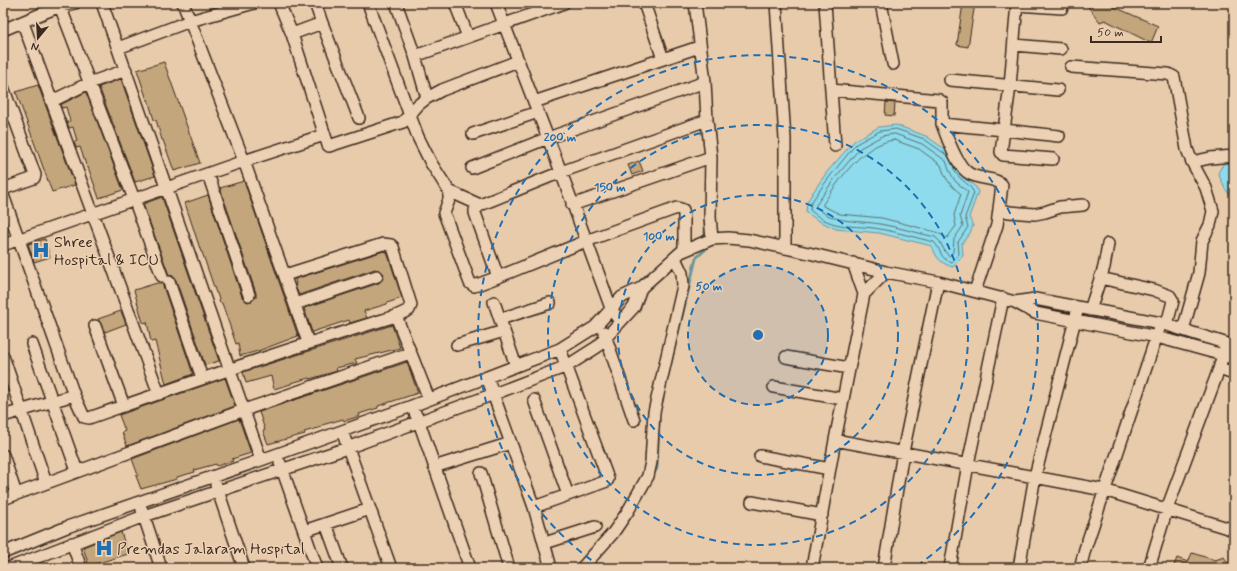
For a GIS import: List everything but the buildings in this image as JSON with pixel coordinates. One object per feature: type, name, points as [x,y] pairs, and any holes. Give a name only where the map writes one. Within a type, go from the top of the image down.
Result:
[{"type":"street","points":[[3,30],[60,6],[73,3]]},
{"type":"street","points":[[102,3],[261,460]]},
{"type":"street","points":[[183,3],[244,160],[296,304],[308,342]]},
{"type":"street","points":[[118,48],[190,21],[254,3]]},
{"type":"street","points":[[279,3],[292,34],[328,145],[332,146],[404,122],[418,105],[427,98],[442,90],[518,61]]},
{"type":"street","points":[[315,3],[359,118]]},
{"type":"street","points":[[368,3],[409,116],[423,147],[449,191],[449,200],[444,213],[470,283],[474,286],[586,241],[678,208],[683,210],[684,215],[685,250]]},
{"type":"street","points":[[396,3],[415,56],[427,98]]},
{"type":"street","points":[[454,3],[468,37]]},
{"type":"street","points":[[496,3],[611,308],[620,322]]},
{"type":"street","points":[[415,56],[564,3]]},
{"type":"street","points":[[644,3],[663,58]]},
{"type":"street","points":[[695,3],[699,47],[705,82],[711,157],[710,240]]},
{"type":"street","points":[[776,3],[785,139],[785,248]]},
{"type":"street","points":[[825,3],[835,146]]},
{"type":"street","points":[[881,3],[893,64]]},
{"type":"street","points":[[1053,159],[1003,155],[1002,152],[1010,86],[1017,4],[1062,8]]},
{"type":"street","points":[[60,6],[202,378]]},
{"type":"street","points":[[23,22],[159,394]]},
{"type":"street","points":[[292,34],[322,23]]},
{"type":"street","points":[[1014,45],[1061,49]]},
{"type":"street","points":[[473,134],[536,107],[663,58],[699,47]]},
{"type":"street","points":[[1071,67],[1168,74],[1174,77],[1187,148],[1192,162],[1206,188],[1212,211],[1210,225],[1202,240],[1199,272],[1183,330]]},
{"type":"street","points":[[52,101],[89,83],[126,70]]},
{"type":"street","points":[[950,80],[1058,90]]},
{"type":"street","points":[[472,168],[548,138],[705,82]]},
{"type":"street","points":[[3,87],[35,174],[34,178],[3,189]]},
{"type":"street","points":[[832,90],[939,100],[942,102],[942,124],[955,155],[965,171],[971,175],[997,181],[1002,185],[997,225],[975,292]]},
{"type":"street","points":[[498,276],[476,217],[476,210],[480,205],[561,172],[707,120]]},
{"type":"street","points":[[942,124],[1059,136]]},
{"type":"street","points":[[3,245],[134,198],[324,134]]},
{"type":"street","points":[[1192,162],[1210,158],[1234,156]]},
{"type":"street","points":[[572,205],[711,157]]},
{"type":"street","points":[[208,174],[249,295]]},
{"type":"street","points":[[449,191],[480,205]]},
{"type":"street","points":[[3,195],[74,394],[84,418],[87,419],[308,342],[396,316],[409,310],[411,305],[393,247],[387,244],[285,275]]},
{"type":"street","points":[[1000,209],[1009,212],[1035,214],[1060,207],[1083,205]]},
{"type":"street","points":[[3,553],[67,527],[412,406],[560,349],[595,327],[622,297],[641,288],[685,250],[710,240],[728,238],[749,240],[853,263],[886,272],[938,282],[1003,298],[1015,302],[1035,314],[1157,337],[1234,358]]},
{"type":"street","points":[[1090,310],[1106,258],[1108,244]]},
{"type":"street","points":[[582,568],[613,533],[628,511],[648,476],[651,462],[654,412],[683,286],[682,273],[675,258]]},
{"type":"street","points":[[812,568],[835,440],[864,294],[853,263]]},
{"type":"street","points":[[864,294],[886,272]]},
{"type":"street","points":[[296,304],[377,276]]},
{"type":"street","points":[[1080,568],[1104,490],[1157,337],[1173,301],[1170,296],[1154,290],[1100,278]]},
{"type":"street","points":[[884,568],[903,452],[938,282]]},
{"type":"street","points":[[10,568],[34,564],[72,543],[144,516],[347,448],[567,366],[597,347],[634,307],[641,288]]},
{"type":"street","points":[[950,568],[968,464],[1003,298]]},
{"type":"street","points":[[1015,302],[1035,298],[1078,308],[1164,324],[1230,345],[1223,355],[1167,509],[1149,568]]},
{"type":"street","points":[[494,302],[516,366]]},
{"type":"street","points":[[500,320],[550,303]]},
{"type":"street","points":[[1019,568],[1035,476],[1078,308]]},
{"type":"street","points":[[396,316],[429,399]]},
{"type":"street","points":[[600,321],[634,420]]},
{"type":"street","points":[[95,326],[124,406]]},
{"type":"street","points":[[457,345],[504,331]]},
{"type":"street","points":[[32,344],[76,471]]},
{"type":"street","points":[[534,507],[608,480],[560,349]]},
{"type":"street","points":[[3,499],[244,410],[410,353]]},
{"type":"street","points":[[3,356],[46,483]]},
{"type":"street","points":[[786,357],[849,368]]},
{"type":"street","points":[[1219,369],[1234,374]]},
{"type":"street","points":[[487,377],[534,507],[551,568]]},
{"type":"street","points":[[774,387],[843,399]]},
{"type":"street","points":[[3,416],[74,394]]},
{"type":"street","points":[[534,400],[568,495]]},
{"type":"street","points":[[412,406],[470,568]]},
{"type":"street","points":[[342,431],[391,568]]},
{"type":"street","points":[[835,440],[1104,490],[1234,529]]},
{"type":"street","points":[[434,467],[511,443]]},
{"type":"street","points":[[276,453],[317,568]]},
{"type":"street","points":[[3,455],[16,494]]},
{"type":"street","points":[[760,456],[830,469]]},
{"type":"street","points":[[481,473],[509,568]]},
{"type":"street","points":[[213,476],[244,568]]},
{"type":"street","points":[[139,502],[161,568]]},
{"type":"street","points":[[752,502],[822,515]]},
{"type":"street","points":[[304,531],[370,509]]},
{"type":"street","points":[[326,524],[342,568]]},
{"type":"street","points":[[545,543],[595,527]]},
{"type":"street","points":[[72,543],[80,568]]},
{"type":"water","points":[[896,125],[926,136],[952,154],[962,176],[976,187],[978,192],[969,217],[973,226],[970,233],[962,243],[963,255],[953,267],[940,260],[935,254],[932,246],[879,233],[836,229],[817,220],[806,212],[807,202],[813,192],[827,172],[854,141],[879,127]]},
{"type":"water","points":[[1234,160],[1234,199],[1225,189],[1218,173],[1225,161]]},
{"type":"waterway","points":[[705,220],[705,239]]},
{"type":"waterway","points":[[660,408],[696,258],[706,249],[705,244]]},
{"type":"waterway","points":[[653,475],[657,468],[659,420]]},
{"type":"place","name":"Shree Hospital & ICU","points":[[41,250]]},
{"type":"place","name":"Premdas Jalaram Hospital","points":[[104,548]]}]
